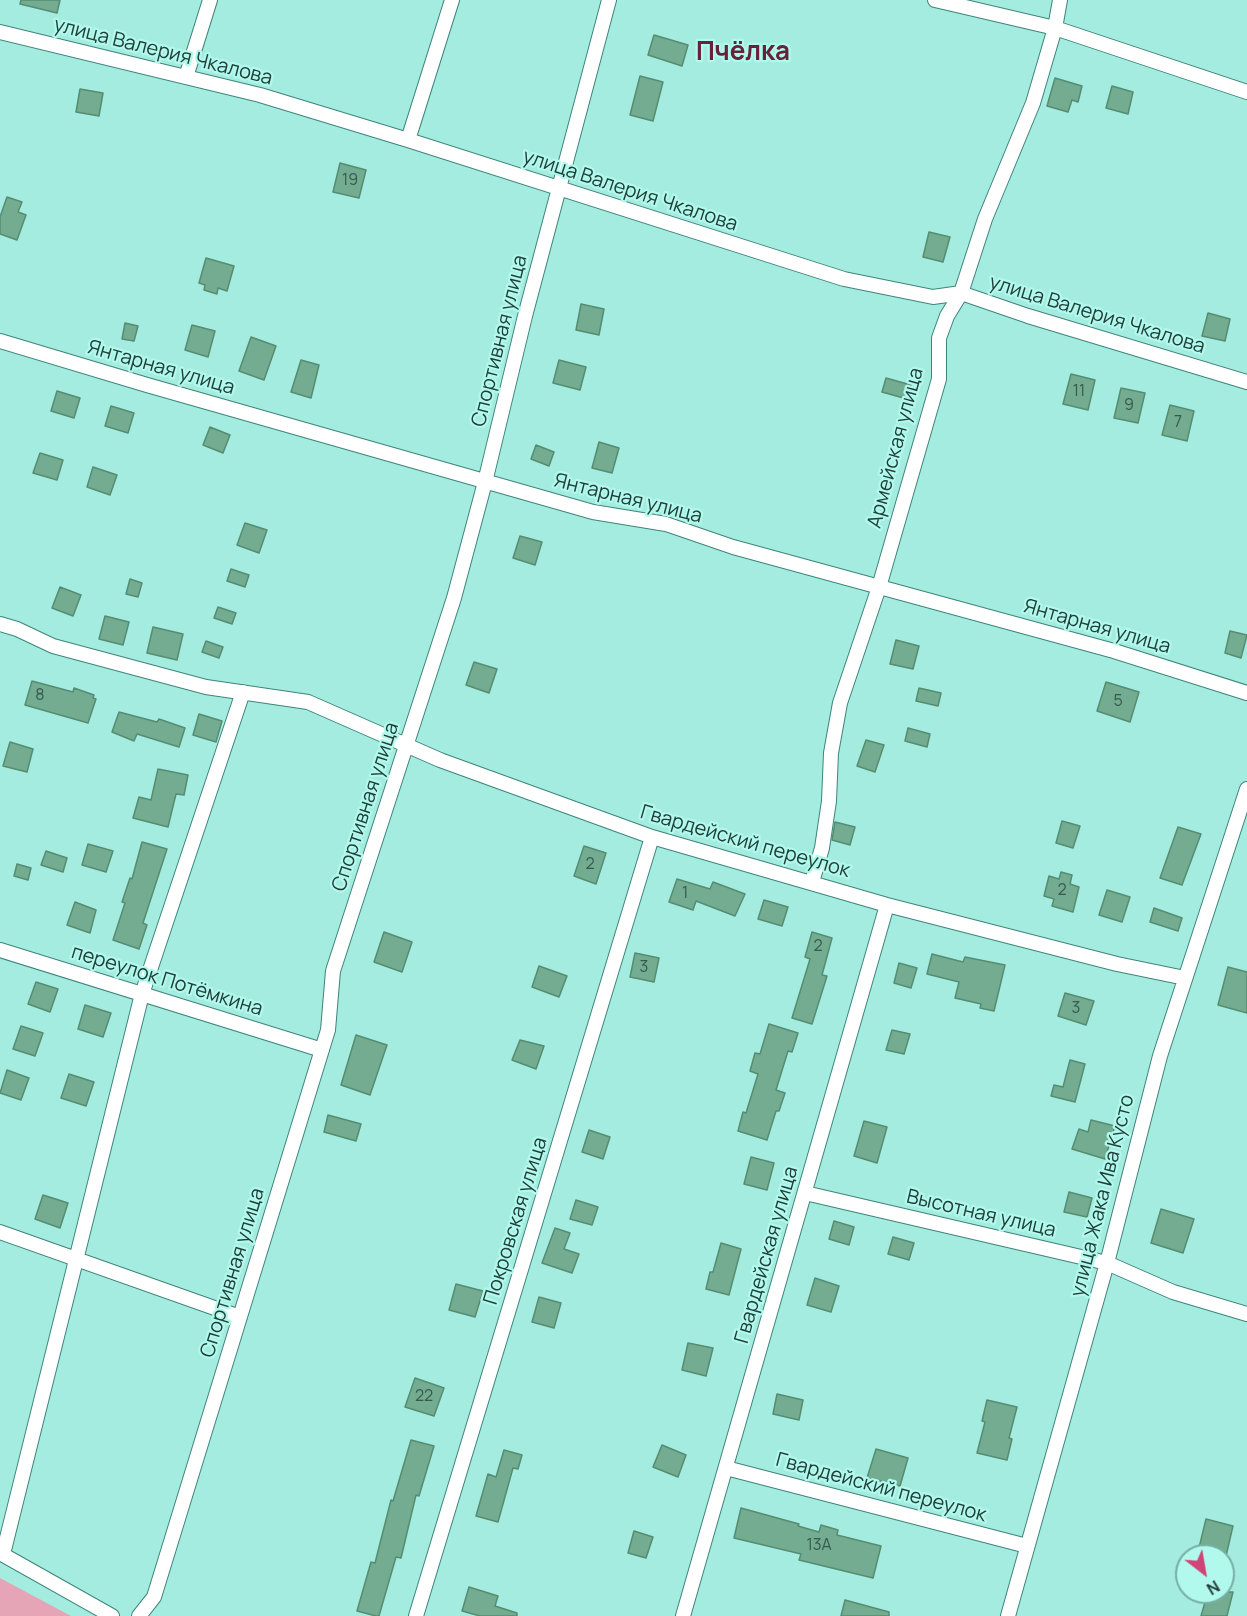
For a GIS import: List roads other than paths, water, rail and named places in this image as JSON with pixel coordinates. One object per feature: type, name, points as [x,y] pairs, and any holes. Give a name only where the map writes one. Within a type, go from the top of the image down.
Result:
[{"type":"street","points":[[186,77],[210,0]]},
{"type":"street","points":[[408,140],[452,0]]},
{"type":"street","name":"Спортивная улица","points":[[139,1616],[154,1597],[328,1030],[333,971],[454,598],[609,0]]},
{"type":"street","points":[[935,0],[1054,28],[1247,92]]},
{"type":"street","name":"Армейская улица","points":[[812,882],[822,848],[829,801],[831,753],[840,703],[879,587],[939,379],[939,338],[947,316],[961,293],[985,219],[1033,103],[1060,0]]},
{"type":"street","name":"улица Валерия Чкалова","points":[[0,32],[260,96],[408,140],[844,279],[933,297],[961,293],[1028,316],[1247,382]]},
{"type":"street","name":"Янтарная улица","points":[[0,341],[593,513],[666,524],[733,547],[1114,651],[1247,693]]},
{"type":"street","name":"Гвардейский переулок","points":[[0,624],[17,629],[53,646],[206,687],[308,702],[440,760],[652,837],[887,905],[1117,964],[1185,978]]},
{"type":"street","points":[[112,1616],[1,1554],[142,994],[243,692]]},
{"type":"street","name":"улица Жака Ива Кусто","points":[[1008,1616],[1107,1263],[1160,1056],[1247,789]]},
{"type":"street","name":"Покровская улица","points":[[416,1616],[652,837]]},
{"type":"street","name":"Гвардейская улица","points":[[683,1616],[887,905]]},
{"type":"street","name":"переулок Потёмкина","points":[[0,950],[322,1050]]},
{"type":"street","name":"Высотная улица","points":[[805,1193],[1107,1263],[1173,1292],[1247,1314]]},
{"type":"street","points":[[0,1232],[240,1317]]},
{"type":"street","name":"Гвардейский переулок","points":[[726,1468],[1027,1546]]},
{"type":"district","name":"Пчёлка","points":[[743,53]]}]
